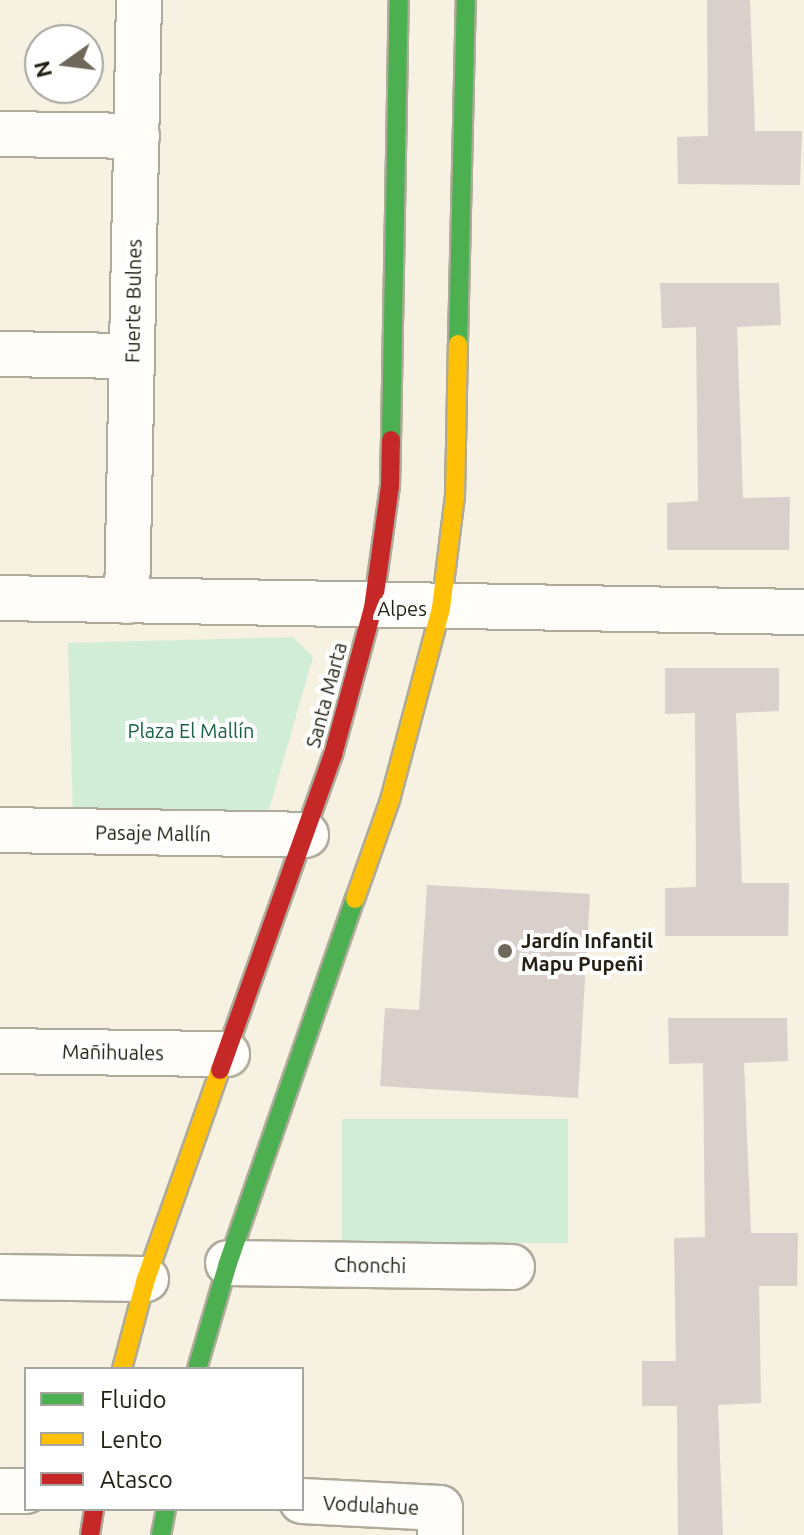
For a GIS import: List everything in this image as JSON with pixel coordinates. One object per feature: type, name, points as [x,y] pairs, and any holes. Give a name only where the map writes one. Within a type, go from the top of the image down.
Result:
[{"type":"street","name":"Fuerte Bulnes","points":[[127,601],[139,0]]},
{"type":"street","name":"Santa Marta","points":[[123,1367],[146,1279],[306,835],[373,608],[390,486],[399,0]]},
{"type":"street","points":[[198,1367],[228,1263],[394,787],[441,608],[455,496],[466,0]]},
{"type":"street","points":[[0,134],[137,136]]},
{"type":"street","points":[[0,354],[132,356]]},
{"type":"street","name":"Alpes","points":[[0,598],[373,608],[804,612]]},
{"type":"street","name":"Pasaje Mallín","points":[[0,830],[306,835]]},
{"type":"street","name":"Mañihuales","points":[[0,1051],[227,1054]]},
{"type":"street","name":"Chonchi","points":[[228,1263],[512,1267]]},
{"type":"street","points":[[0,1277],[146,1279]]},
{"type":"street","points":[[0,1491],[24,1491]]},
{"type":"street","name":"Vodulahue","points":[[304,1501],[440,1522]]},
{"type":"street","points":[[90,1535],[94,1511]]},
{"type":"street","points":[[161,1535],[166,1511]]},
{"type":"green space","name":"Plaza El Mallín","points":[[293,637],[313,657],[267,817],[73,815],[68,643]]},
{"type":"green space","points":[[342,1119],[568,1119],[568,1243],[342,1243]]},
{"type":"building","points":[[707,0],[750,0],[755,131],[802,131],[800,185],[678,184],[677,137],[708,136]]},
{"type":"building","points":[[660,283],[779,283],[781,325],[737,327],[743,498],[790,497],[789,550],[667,550],[667,503],[698,501],[696,327],[662,328]]},
{"type":"building","points":[[665,668],[779,668],[779,711],[736,713],[742,883],[789,883],[788,936],[665,936],[665,888],[696,887],[695,713],[665,714]]},
{"type":"building","name":"Jardín Infantil Mapu Pupeñi","points":[[427,885],[590,894],[578,1098],[380,1086],[385,1008],[419,1010]]},
{"type":"building","points":[[668,1018],[787,1018],[788,1061],[744,1063],[751,1233],[798,1233],[797,1286],[759,1286],[761,1403],[718,1405],[723,1535],[678,1535],[677,1406],[642,1406],[642,1361],[676,1361],[674,1238],[705,1237],[703,1063],[669,1064]]},
{"type":"traffic: fast","points":[[391,440],[399,0]]},
{"type":"traffic: fast","points":[[458,344],[466,0]]},
{"type":"traffic: fast","points":[[198,1367],[228,1263],[355,899]]},
{"type":"traffic: fast","points":[[161,1535],[166,1511]]},
{"type":"traffic: slow","points":[[355,899],[390,800],[441,608],[455,496],[458,344]]},
{"type":"traffic: slow","points":[[123,1367],[146,1279],[220,1070]]},
{"type":"traffic: jam","points":[[220,1070],[333,755],[373,608],[390,486],[391,440]]},
{"type":"traffic: jam","points":[[90,1535],[94,1511]]},
{"type":"place","name":"Jardín Infantil Mapu Pupeñi","points":[[505,951]]}]
